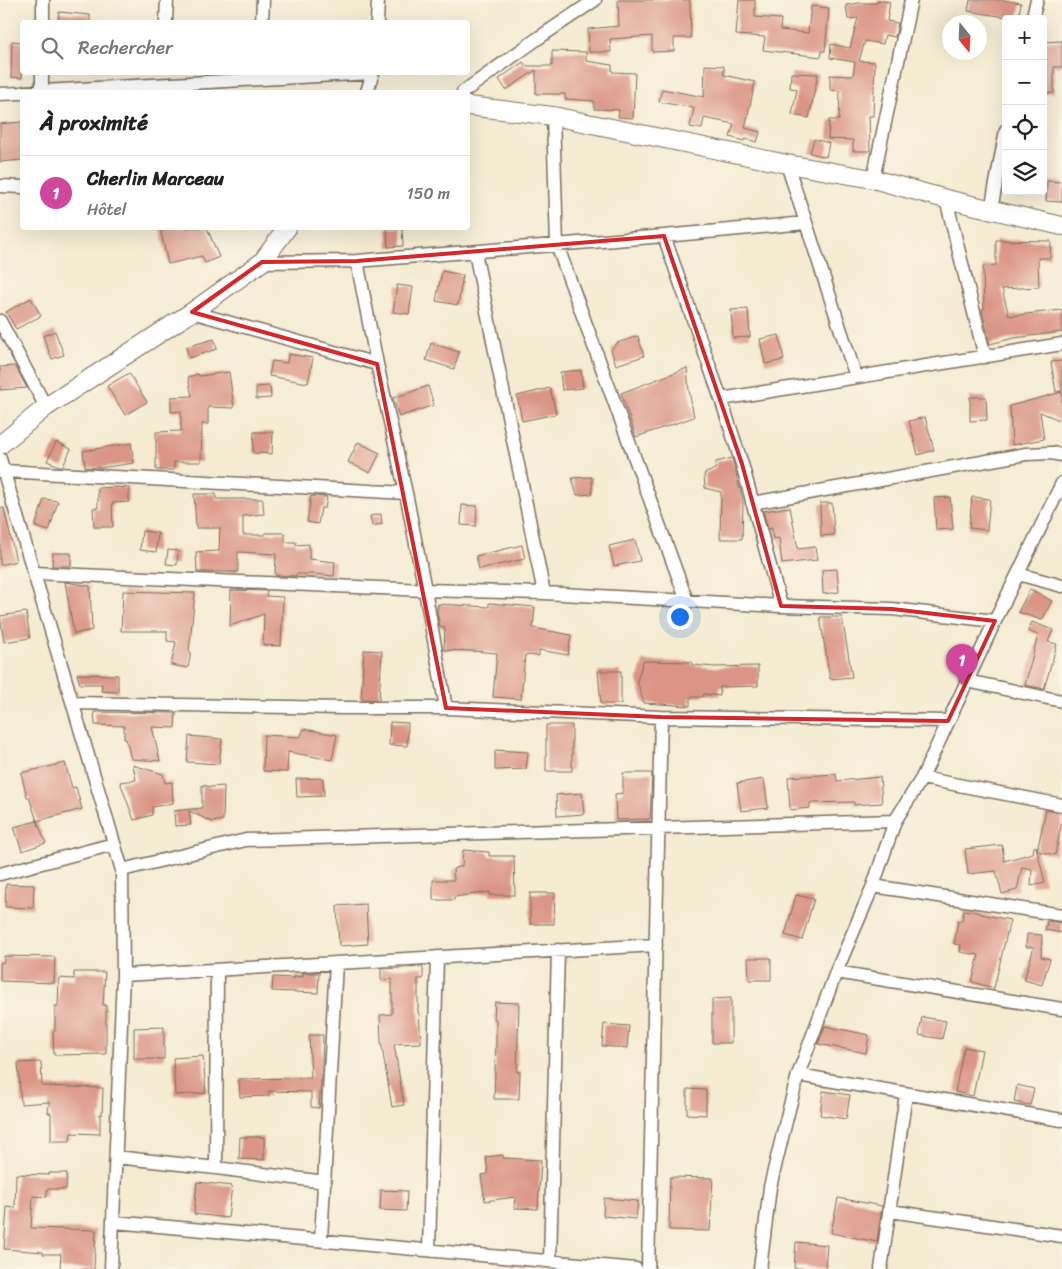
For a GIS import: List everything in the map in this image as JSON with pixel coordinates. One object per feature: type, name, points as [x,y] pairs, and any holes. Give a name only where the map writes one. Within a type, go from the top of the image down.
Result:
[{"type":"street","points":[[43,0],[43,20]]},
{"type":"street","points":[[166,20],[167,0]]},
{"type":"street","points":[[262,20],[263,0]]},
{"type":"street","points":[[377,20],[378,0]]},
{"type":"street","points":[[466,90],[595,0]]},
{"type":"street","points":[[873,179],[911,0]]},
{"type":"street","points":[[1033,15],[1037,0]]},
{"type":"street","points":[[42,75],[42,90]]},
{"type":"street","points":[[60,90],[166,78],[298,75]]},
{"type":"street","points":[[368,90],[372,75]]},
{"type":"street","points":[[0,94],[20,93]]},
{"type":"street","points":[[470,106],[553,116],[786,164],[873,179],[946,199],[1062,226]]},
{"type":"street","points":[[553,116],[557,245],[687,601]]},
{"type":"street","points":[[991,210],[1002,150]]},
{"type":"street","points":[[786,164],[856,377]]},
{"type":"street","points":[[0,186],[20,187]]},
{"type":"street","points":[[946,199],[984,357]]},
{"type":"street","points":[[262,262],[358,261],[806,223]]},
{"type":"street","points":[[0,445],[46,407],[192,312],[262,262],[286,230]]},
{"type":"street","points":[[664,236],[742,464],[782,606]]},
{"type":"street","points":[[475,252],[544,593]]},
{"type":"street","points":[[358,261],[377,364],[406,493],[446,708]]},
{"type":"street","points":[[192,312],[377,364]]},
{"type":"street","points":[[0,321],[46,407]]},
{"type":"street","points":[[721,399],[1062,344]]},
{"type":"street","points":[[752,503],[1026,454],[1051,453],[1062,455]]},
{"type":"street","points":[[111,1269],[123,975],[122,870],[2,465],[406,493]]},
{"type":"street","points":[[760,1269],[770,1187],[788,1113],[798,1075],[836,972],[873,886],[895,821],[922,778],[995,620],[1062,484]]},
{"type":"street","points":[[34,573],[425,590],[544,593],[782,606],[892,608],[995,620]]},
{"type":"street","points":[[1018,574],[1062,586]]},
{"type":"street","points":[[967,681],[1062,701]]},
{"type":"street","points":[[73,703],[446,708],[661,717],[948,721]]},
{"type":"street","points":[[648,1269],[661,717]]},
{"type":"street","points":[[922,778],[1062,805]]},
{"type":"street","points":[[122,870],[246,840],[895,821]]},
{"type":"street","points":[[0,874],[114,844]]},
{"type":"street","points":[[873,886],[1062,915]]},
{"type":"street","points":[[123,975],[656,945]]},
{"type":"street","points":[[550,1261],[558,950]]},
{"type":"street","points":[[429,1250],[437,957]]},
{"type":"street","points":[[321,1240],[336,963]]},
{"type":"street","points":[[216,1168],[217,970]]},
{"type":"street","points":[[836,972],[1062,1009]]},
{"type":"street","points":[[798,1075],[1062,1120]]},
{"type":"street","points":[[882,1269],[906,1094]]},
{"type":"street","points":[[116,1156],[324,1182]]},
{"type":"street","points":[[890,1211],[1062,1236]]},
{"type":"street","points":[[114,1222],[636,1269]]},
{"type":"highlighted area","points":[[664,236],[742,464],[781,606],[892,609],[995,621],[948,721],[661,717],[446,708],[377,364],[192,312],[262,262],[357,261]]},
{"type":"building","points":[[618,0],[690,0],[691,38],[674,38],[674,51],[652,52],[652,36],[610,39],[611,52],[589,52],[588,29],[619,26]]},
{"type":"building","points":[[739,0],[755,0],[755,17],[781,19],[780,30],[808,33],[811,6],[829,8],[825,51],[822,51],[821,57],[763,50],[765,37],[736,35]]},
{"type":"building","points":[[878,0],[890,2],[887,21],[898,23],[895,37],[885,35],[883,44],[865,41],[859,61],[875,62],[873,116],[869,116],[870,151],[853,151],[853,140],[828,139],[829,120],[839,120],[840,91],[830,90],[830,75],[853,76],[855,62],[830,58],[831,44],[850,48],[858,18],[848,19],[846,5],[877,3]]},
{"type":"building","points":[[970,0],[1003,0],[1021,3],[1019,15],[1002,16],[968,11]]},
{"type":"building","points":[[59,12],[90,15],[90,20],[58,20]]},
{"type":"building","points":[[12,41],[20,42],[20,75],[22,75],[22,78],[11,77]]},
{"type":"building","points":[[1062,41],[1062,67],[1054,67],[1054,93],[1047,93],[1047,42]]},
{"type":"building","points":[[552,51],[586,52],[586,61],[612,65],[612,72],[635,73],[633,118],[618,117],[619,110],[594,109],[594,101],[565,99],[565,94],[536,94],[536,70],[506,90],[499,79],[523,62],[526,66],[552,66]]},
{"type":"building","points":[[705,65],[724,66],[724,75],[755,82],[745,128],[760,132],[757,142],[730,137],[734,124],[704,118],[702,129],[690,127],[694,108],[659,102],[662,89],[704,97]]},
{"type":"building","points":[[791,73],[818,74],[809,118],[792,115],[797,89],[790,88]]},
{"type":"building","points":[[20,122],[20,160],[0,162],[0,124]]},
{"type":"building","points":[[814,139],[829,143],[826,157],[810,153]]},
{"type":"building","points":[[1047,181],[1062,182],[1062,202],[1046,201]]},
{"type":"building","points":[[160,230],[208,230],[219,257],[205,263],[202,256],[168,264]]},
{"type":"building","points":[[387,230],[402,230],[403,246],[388,247]]},
{"type":"building","points":[[996,240],[1051,241],[1050,258],[1038,258],[1039,287],[1002,289],[1009,316],[1062,310],[1062,332],[1014,338],[990,344],[982,309],[984,309],[983,266],[996,265]]},
{"type":"building","points":[[442,271],[463,275],[458,305],[436,301]]},
{"type":"building","points":[[397,285],[413,287],[409,314],[393,312]]},
{"type":"building","points":[[31,298],[41,316],[16,329],[6,312]]},
{"type":"building","points":[[748,309],[750,337],[733,338],[731,310]]},
{"type":"building","points":[[55,331],[64,355],[52,359],[43,336]]},
{"type":"building","points":[[779,335],[784,360],[765,364],[760,339]]},
{"type":"building","points":[[638,336],[644,356],[616,365],[611,350],[617,343]]},
{"type":"building","points":[[214,339],[217,349],[189,358],[186,347]]},
{"type":"building","points":[[431,343],[459,352],[454,369],[426,360]]},
{"type":"building","points":[[288,354],[313,358],[308,383],[269,376],[272,361],[287,363]]},
{"type":"building","points":[[1062,361],[1062,391],[1056,392],[1051,362]]},
{"type":"building","points":[[15,366],[27,388],[0,390],[0,367]]},
{"type":"building","points":[[687,368],[694,417],[636,437],[621,393]]},
{"type":"building","points":[[581,370],[583,388],[562,390],[560,372]]},
{"type":"building","points":[[229,372],[234,408],[208,407],[208,424],[202,424],[201,462],[174,462],[174,470],[156,470],[156,432],[181,431],[181,411],[171,412],[171,397],[192,396],[188,377],[198,374],[199,376]]},
{"type":"building","points":[[129,373],[147,402],[125,415],[107,386]]},
{"type":"building","points":[[270,386],[271,398],[256,399],[256,387]]},
{"type":"building","points":[[428,386],[434,405],[399,417],[393,398]]},
{"type":"building","points":[[550,388],[556,414],[522,421],[517,396]]},
{"type":"building","points":[[1062,392],[1062,421],[1040,412],[1044,439],[1012,445],[1010,406]]},
{"type":"building","points":[[970,397],[986,397],[987,420],[970,421]]},
{"type":"building","points":[[925,417],[934,450],[918,455],[909,421]]},
{"type":"building","points":[[254,432],[273,432],[272,454],[253,453]]},
{"type":"building","points":[[56,442],[71,449],[63,466],[47,461]]},
{"type":"building","points":[[358,442],[380,453],[370,473],[348,462]]},
{"type":"building","points":[[131,443],[134,463],[100,468],[85,467],[83,451]]},
{"type":"building","points":[[732,458],[743,501],[742,539],[720,539],[721,492],[705,488],[704,474],[715,469],[716,462]]},
{"type":"building","points":[[592,477],[592,494],[577,495],[572,478]]},
{"type":"building","points":[[98,488],[129,488],[129,502],[112,503],[113,527],[94,527],[93,508],[98,508]]},
{"type":"building","points":[[194,494],[216,494],[216,499],[263,499],[264,514],[243,516],[243,535],[285,533],[285,542],[296,542],[296,545],[309,544],[309,559],[335,562],[334,576],[312,574],[296,574],[296,576],[275,575],[276,554],[238,552],[238,572],[197,572],[196,552],[219,551],[220,528],[196,528]]},
{"type":"building","points":[[311,496],[327,497],[325,508],[321,508],[318,524],[307,522]]},
{"type":"building","points":[[950,497],[953,529],[936,530],[934,498]]},
{"type":"building","points":[[972,497],[990,499],[987,530],[969,528]]},
{"type":"building","points":[[44,499],[58,501],[49,531],[35,527]]},
{"type":"building","points":[[820,503],[832,503],[834,535],[821,536]]},
{"type":"building","points":[[462,505],[477,506],[476,526],[461,525]]},
{"type":"building","points":[[790,507],[798,549],[815,547],[817,560],[782,564],[779,538],[773,539],[772,528],[768,529],[763,511]]},
{"type":"building","points":[[0,508],[4,508],[16,561],[0,565]]},
{"type":"building","points":[[381,514],[382,524],[372,526],[370,516]]},
{"type":"building","points":[[142,531],[158,533],[156,552],[140,550]]},
{"type":"building","points":[[635,540],[640,561],[614,566],[609,546]]},
{"type":"building","points":[[522,545],[525,559],[479,569],[476,556]]},
{"type":"building","points":[[168,550],[178,551],[177,565],[166,564]]},
{"type":"building","points":[[53,553],[71,553],[71,566],[52,566]]},
{"type":"building","points":[[837,569],[839,592],[823,594],[822,570]]},
{"type":"building","points":[[65,582],[90,586],[92,630],[74,634]]},
{"type":"building","points":[[1030,589],[1052,601],[1042,620],[1018,612]]},
{"type":"building","points":[[231,590],[267,591],[266,596],[283,597],[281,646],[263,645],[264,614],[230,626]]},
{"type":"building","points":[[123,591],[195,593],[189,652],[191,652],[188,668],[171,665],[176,642],[167,641],[167,631],[121,631]]},
{"type":"building","points":[[489,603],[535,607],[533,628],[571,635],[568,655],[539,650],[539,656],[525,655],[521,699],[493,697],[497,653],[444,650],[445,628],[440,627],[437,612],[438,604],[489,607]]},
{"type":"building","points":[[26,612],[30,638],[4,642],[0,616]]},
{"type":"building","points":[[820,617],[842,617],[852,677],[830,679]]},
{"type":"building","points":[[1032,622],[1053,630],[1048,642],[1057,644],[1044,689],[1025,685],[1038,635],[1028,631]]},
{"type":"building","points":[[364,650],[382,651],[379,700],[361,699]]},
{"type":"building","points":[[643,661],[692,662],[692,665],[715,667],[758,666],[758,686],[720,687],[720,696],[704,694],[703,697],[690,697],[690,706],[644,703],[637,681]]},
{"type":"building","points":[[598,671],[621,671],[621,704],[601,704]]},
{"type":"building","points":[[77,674],[118,675],[118,692],[101,691],[102,684],[80,684]]},
{"type":"building","points":[[94,712],[176,713],[175,728],[152,727],[160,761],[131,759],[126,739],[124,739],[124,726],[95,725]]},
{"type":"building","points":[[390,722],[408,723],[407,746],[389,745]]},
{"type":"building","points":[[546,725],[572,725],[572,771],[546,771]]},
{"type":"building","points":[[304,729],[337,735],[332,760],[288,752],[287,772],[263,771],[264,735],[300,737]]},
{"type":"building","points":[[189,736],[222,739],[219,764],[187,762]]},
{"type":"building","points":[[495,750],[528,752],[526,769],[495,770]]},
{"type":"building","points":[[65,763],[72,788],[76,787],[82,809],[37,821],[29,797],[27,797],[21,773]]},
{"type":"building","points":[[133,765],[163,774],[165,783],[172,782],[173,803],[152,807],[152,815],[134,820],[120,782],[136,780]]},
{"type":"building","points":[[623,773],[652,773],[650,819],[616,820],[615,794],[623,793]]},
{"type":"building","points":[[836,774],[837,781],[880,777],[882,803],[854,805],[854,802],[810,803],[810,808],[790,810],[788,777]]},
{"type":"building","points":[[323,778],[324,796],[297,797],[296,779]]},
{"type":"building","points":[[764,779],[768,808],[741,811],[737,783]]},
{"type":"building","points":[[202,785],[211,787],[224,786],[223,820],[212,822],[189,811],[191,825],[175,826],[174,811],[202,808]]},
{"type":"building","points":[[582,793],[584,814],[557,816],[556,795]]},
{"type":"building","points":[[1046,810],[1062,813],[1055,855],[1037,851]]},
{"type":"building","points":[[37,821],[46,843],[22,851],[14,827]]},
{"type":"building","points":[[1002,845],[1004,861],[1033,853],[1036,846],[1045,883],[1031,886],[1032,869],[1022,867],[1017,890],[1002,894],[996,871],[968,874],[965,849]]},
{"type":"building","points":[[463,850],[489,852],[489,856],[514,856],[515,895],[490,895],[490,892],[454,897],[454,900],[433,900],[433,880],[454,880],[453,869],[462,866]]},
{"type":"building","points":[[6,884],[34,885],[33,908],[5,907]]},
{"type":"building","points":[[530,893],[555,893],[554,924],[530,924]]},
{"type":"building","points":[[796,895],[814,899],[802,940],[785,935]]},
{"type":"building","points":[[366,904],[368,944],[339,946],[337,906]]},
{"type":"building","points":[[964,910],[1010,920],[994,988],[972,982],[979,955],[960,952],[961,945],[954,944],[958,921],[962,921]]},
{"type":"building","points":[[1047,921],[1062,923],[1062,933],[1045,930]]},
{"type":"building","points":[[1027,934],[1042,935],[1041,957],[1050,959],[1042,985],[1024,980],[1034,947],[1026,947]]},
{"type":"building","points":[[4,956],[55,957],[54,983],[0,981],[0,963],[4,962]]},
{"type":"building","points":[[748,958],[771,958],[771,980],[749,980]]},
{"type":"building","points":[[423,967],[423,979],[418,979],[418,1013],[421,1043],[394,1044],[404,1105],[392,1107],[381,1042],[380,1015],[392,1014],[392,979],[381,980],[381,969]]},
{"type":"building","points":[[74,972],[105,972],[103,1005],[106,1005],[106,1054],[54,1055],[53,1031],[55,1031],[55,1006],[58,1006],[59,978],[74,979]]},
{"type":"building","points":[[303,973],[319,973],[318,993],[272,991],[273,977],[303,977]]},
{"type":"building","points":[[731,998],[731,1043],[712,1043],[712,999]]},
{"type":"building","points":[[495,1002],[519,1003],[517,1072],[520,1072],[519,1099],[494,1099]]},
{"type":"building","points":[[922,1017],[946,1021],[942,1039],[919,1035]]},
{"type":"building","points":[[604,1024],[629,1026],[627,1048],[602,1046]]},
{"type":"building","points":[[825,1026],[869,1035],[866,1053],[818,1044]]},
{"type":"building","points":[[164,1027],[164,1059],[134,1059],[134,1028]]},
{"type":"building","points":[[309,1035],[323,1035],[319,1108],[311,1107],[311,1092],[269,1091],[269,1096],[240,1097],[239,1079],[311,1078]]},
{"type":"building","points":[[964,1047],[982,1050],[973,1096],[955,1092]]},
{"type":"building","points":[[203,1056],[206,1093],[175,1095],[173,1058]]},
{"type":"building","points":[[41,1062],[42,1086],[103,1088],[100,1134],[71,1133],[70,1141],[51,1141],[51,1113],[48,1113],[49,1102],[21,1104],[18,1063]]},
{"type":"building","points":[[1017,1085],[1034,1089],[1030,1105],[1014,1102]]},
{"type":"building","points":[[687,1089],[706,1090],[706,1115],[687,1114]]},
{"type":"building","points":[[823,1091],[850,1095],[846,1119],[820,1115]]},
{"type":"building","points":[[240,1137],[264,1137],[264,1160],[239,1159]]},
{"type":"building","points":[[503,1155],[503,1158],[541,1160],[538,1209],[514,1208],[515,1197],[485,1201],[481,1175],[488,1174],[486,1157]]},
{"type":"building","points":[[49,1173],[67,1173],[66,1189],[47,1189],[47,1197],[33,1196],[31,1228],[96,1230],[94,1269],[60,1269],[61,1254],[43,1254],[43,1252],[4,1249],[7,1207],[15,1208],[16,1174],[49,1175]]},
{"type":"building","points":[[670,1177],[713,1178],[710,1231],[669,1230]]},
{"type":"building","points":[[197,1182],[232,1186],[228,1218],[194,1214]]},
{"type":"building","points":[[381,1190],[407,1191],[406,1211],[380,1210]]},
{"type":"building","points":[[604,1198],[638,1201],[636,1219],[603,1216]]},
{"type":"building","points":[[838,1198],[882,1206],[877,1242],[831,1233]]},
{"type":"building","points":[[796,1242],[827,1245],[825,1269],[794,1268]]},
{"type":"place","name":"Cherlin Marceau","points":[[962,685]]}]
